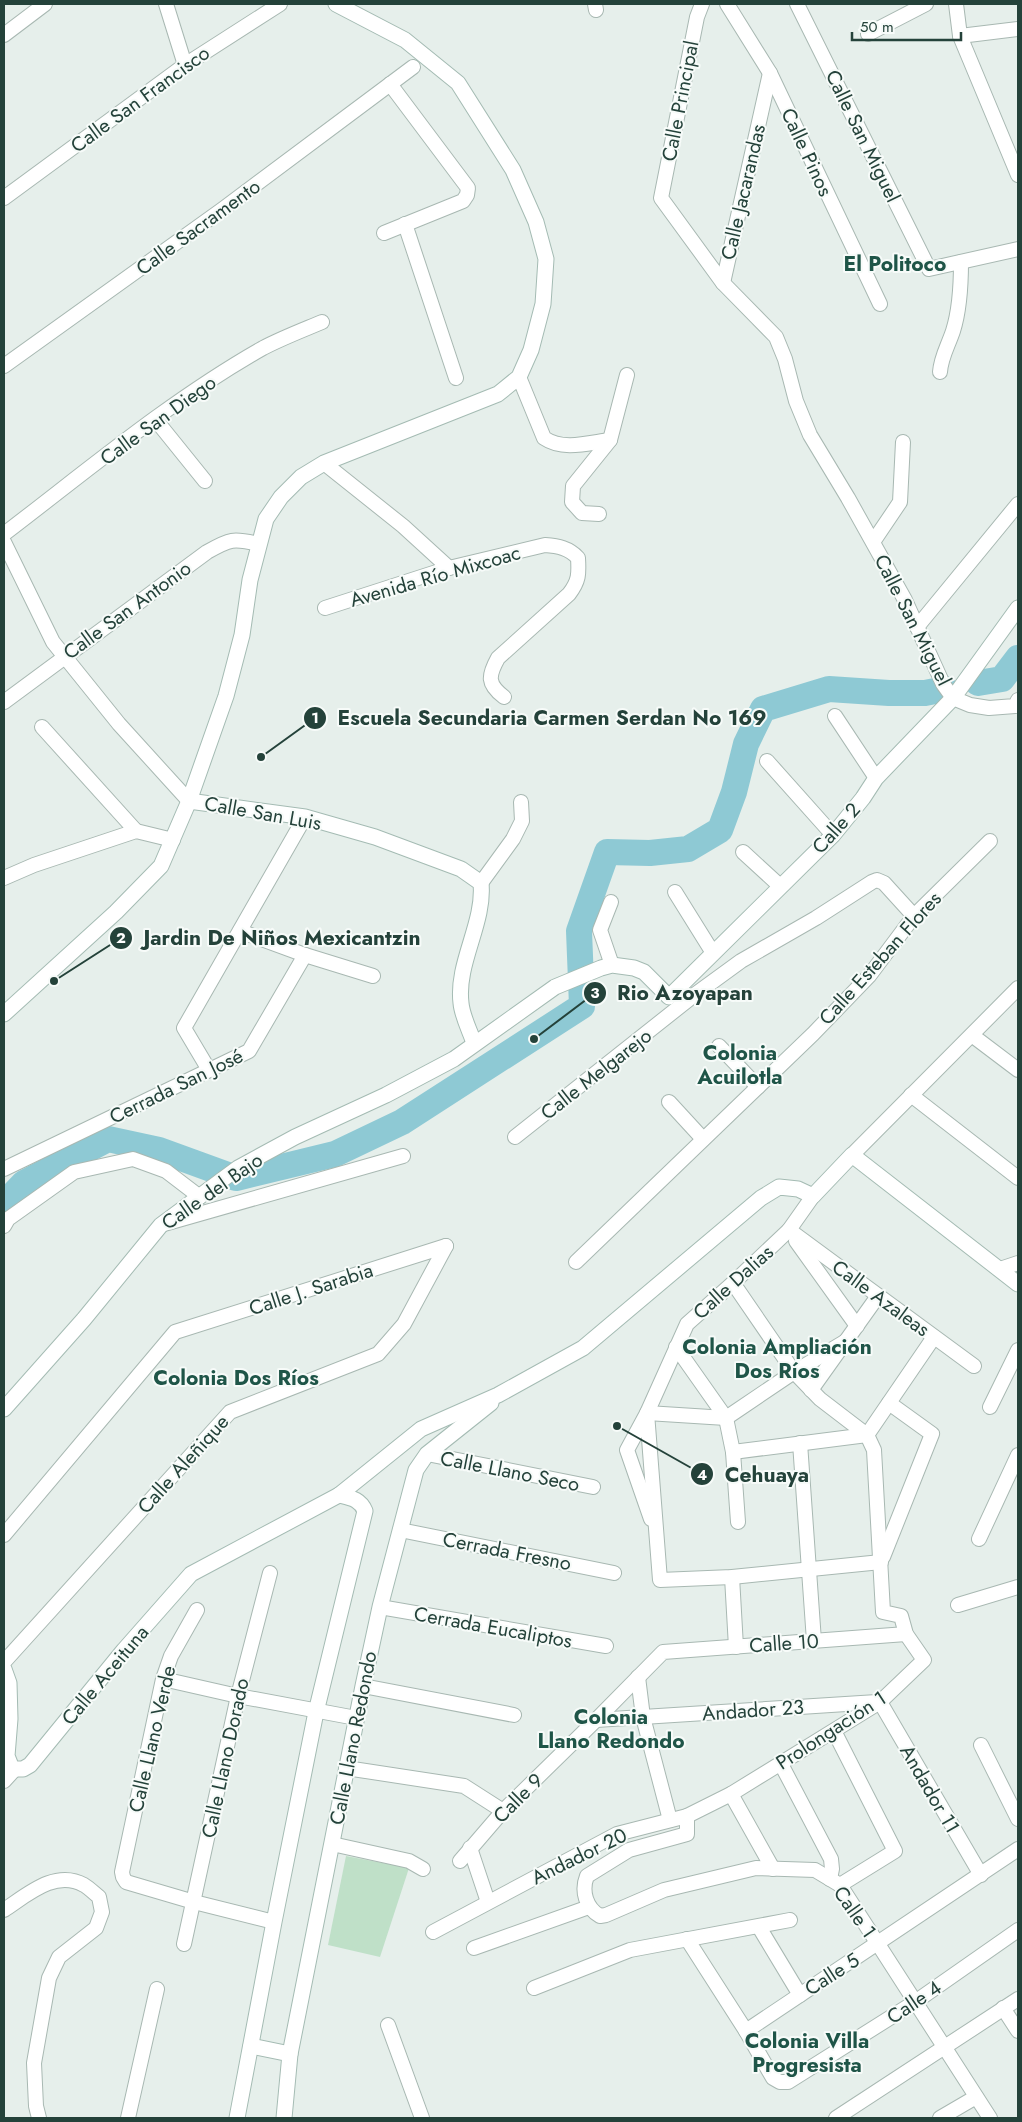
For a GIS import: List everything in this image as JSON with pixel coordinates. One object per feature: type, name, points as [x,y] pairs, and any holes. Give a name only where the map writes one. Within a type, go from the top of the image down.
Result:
[{"type":"street","points":[[4,35],[45,4]]},
{"type":"street","points":[[166,4],[185,64]]},
{"type":"street","name":"Calle San Francisco","points":[[4,198],[185,64],[280,4]]},
{"type":"street","points":[[4,1014],[143,886],[161,866],[189,801],[226,696],[242,635],[250,580],[259,544],[266,519],[281,497],[302,477],[324,464],[498,394],[519,377],[531,350],[543,304],[546,259],[536,222],[513,170],[458,83],[405,40],[336,4]]},
{"type":"street","name":"Calle Principal","points":[[661,198],[697,17],[702,4]]},
{"type":"street","name":"Calle Pinos","points":[[727,4],[770,73],[880,304]]},
{"type":"street","name":"Calle San Miguel","points":[[797,4],[929,269],[961,262]]},
{"type":"street","points":[[868,34],[926,4]]},
{"type":"street","points":[[956,4],[960,36],[1018,174]]},
{"type":"street","points":[[960,36],[1018,29]]},
{"type":"street","name":"Calle Sacramento","points":[[4,366],[223,210],[413,67]]},
{"type":"street","name":"Calle Jacarandas","points":[[723,283],[770,73]]},
{"type":"street","points":[[384,234],[462,201],[467,195],[468,188],[390,84]]},
{"type":"street","name":"Calle San Miguel","points":[[661,198],[723,283],[776,337],[785,359],[796,400],[810,435],[905,600],[943,684],[953,698]]},
{"type":"street","points":[[405,224],[456,378]]},
{"type":"street","points":[[940,372],[941,360],[953,331],[961,296],[961,262],[1018,249]]},
{"type":"street","name":"Calle San Diego","points":[[4,534],[155,419],[224,371],[265,347],[322,322]]},
{"type":"street","points":[[599,514],[582,513],[572,502],[573,486],[610,440],[627,375]]},
{"type":"street","points":[[519,377],[544,438],[552,444],[562,446],[610,440]]},
{"type":"street","points":[[155,419],[205,481]]},
{"type":"street","name":"Calle San Miguel","points":[[873,542],[900,502],[903,442]]},
{"type":"street","points":[[324,464],[403,526],[449,568]]},
{"type":"street","points":[[917,627],[1018,504]]},
{"type":"street","name":"Calle San Antonio","points":[[4,702],[64,656],[224,542],[237,539],[259,544]]},
{"type":"street","name":"Calle San Luis","points":[[4,542],[53,642],[119,724],[189,801],[305,817],[375,838],[461,869],[481,882]]},
{"type":"street","name":"Avenida Río Mixcoac","points":[[326,608],[449,568],[545,544],[573,552],[578,558],[579,572],[577,583],[569,594],[498,658],[492,669],[490,680],[495,690],[504,697]]},
{"type":"street","name":"Calle 2","points":[[674,1002],[713,954],[832,835],[863,798],[876,778],[953,698],[1018,608]]},
{"type":"street","points":[[953,698],[970,705],[989,708],[1017,704]]},
{"type":"street","points":[[835,716],[876,778]]},
{"type":"street","points":[[42,727],[136,831]]},
{"type":"street","points":[[767,761],[832,835]]},
{"type":"street","points":[[521,802],[522,821],[513,839],[481,882],[483,898],[462,978],[461,1003],[474,1043],[555,987],[606,967],[634,968],[644,972],[674,1002]]},
{"type":"street","points":[[209,1070],[184,1028],[305,817]]},
{"type":"street","points":[[4,878],[34,865],[136,831],[172,840]]},
{"type":"street","name":"Calle Esteban Flores","points":[[576,1262],[758,1087],[869,976],[914,916],[990,841]]},
{"type":"street","points":[[743,852],[780,886]]},
{"type":"street","name":"Calle Melgarejo","points":[[515,1137],[674,1002],[877,880],[884,883],[914,916]]},
{"type":"street","points":[[675,892],[713,954]]},
{"type":"street","points":[[606,967],[600,930],[612,902]]},
{"type":"street","points":[[240,931],[305,955],[374,976]]},
{"type":"street","name":"Cerrada San José","points":[[4,1169],[249,1051],[305,955]]},
{"type":"street","points":[[339,1496],[421,1430],[498,1395],[583,1348],[761,1198],[779,1186],[798,1189],[813,1196],[911,1095],[973,1036],[1018,988]]},
{"type":"street","points":[[973,1036],[1018,1070]]},
{"type":"street","name":"Calle del Bajo","points":[[4,1409],[84,1319],[161,1225],[238,1168],[295,1137],[394,1091],[454,1060],[474,1043]]},
{"type":"street","points":[[719,1046],[758,1087]]},
{"type":"street","points":[[911,1095],[1018,1178]]},
{"type":"street","points":[[669,1102],[703,1139]]},
{"type":"street","points":[[852,1155],[1018,1284]]},
{"type":"street","points":[[161,1225],[403,1156]]},
{"type":"street","points":[[4,1226],[8,1219],[74,1172],[133,1159],[166,1171],[206,1193]]},
{"type":"street","name":"Calle Dalias","points":[[732,1576],[660,1580],[647,1414],[687,1324],[733,1284],[789,1230],[813,1196]]},
{"type":"street","points":[[789,1230],[857,1326]]},
{"type":"street","name":"Calle Azaleas","points":[[789,1230],[974,1366]]},
{"type":"street","name":"Calle J. Sarabia","points":[[4,1535],[175,1332],[446,1246]]},
{"type":"street","name":"Calle Aleñique","points":[[4,1662],[230,1412],[378,1354],[404,1324],[446,1246]]},
{"type":"street","points":[[1000,1269],[1018,1263]]},
{"type":"street","points":[[733,1284],[794,1372],[811,1390],[867,1435],[874,1450],[883,1612],[901,1616],[906,1634]]},
{"type":"street","points":[[811,1390],[878,1296]]},
{"type":"street","points":[[733,1452],[867,1435],[934,1338]]},
{"type":"street","points":[[657,1538],[627,1450],[647,1414],[726,1418],[794,1372],[846,1341]]},
{"type":"street","points":[[676,1347],[726,1418],[733,1452],[738,1522]]},
{"type":"street","points":[[990,1406],[1018,1350]]},
{"type":"street","name":"Calle Llano Redondo","points":[[284,2118],[290,2054],[356,1718],[380,1607],[416,1470],[427,1454],[487,1408],[498,1395]]},
{"type":"street","points":[[881,1562],[932,1434],[888,1403]]},
{"type":"street","points":[[800,1443],[814,1641]]},
{"type":"street","name":"Calle Llano Seco","points":[[427,1454],[593,1487]]},
{"type":"street","points":[[979,1539],[1018,1455]]},
{"type":"street","name":"Calle Llano Redondo","points":[[236,2118],[316,1712],[365,1511],[362,1504],[356,1499],[339,1496]]},
{"type":"street","name":"Calle Aceituna","points":[[15,1769],[22,1770],[30,1765],[124,1650],[191,1574],[339,1496]]},
{"type":"street","name":"Cerrada Fresno","points":[[400,1530],[614,1572]]},
{"type":"street","points":[[736,1647],[732,1576],[881,1562]]},
{"type":"street","name":"Calle Llano Dorado","points":[[184,1944],[238,1696],[270,1573]]},
{"type":"street","points":[[958,1605],[1018,1587]]},
{"type":"street","name":"Cerrada Eucaliptos","points":[[380,1607],[606,1646]]},
{"type":"street","name":"Calle Llano Verde","points":[[194,1902],[126,1882],[122,1872],[163,1679],[172,1656],[197,1610]]},
{"type":"street","name":"Calle 10","points":[[663,1652],[906,1634]]},
{"type":"street","name":"Prolongación 1","points":[[731,1794],[880,1702],[924,1660],[906,1634]]},
{"type":"street","name":"Calle 9","points":[[460,1861],[503,1811],[663,1652]]},
{"type":"street","points":[[4,1669],[9,1682],[10,1719],[7,1756],[11,1766],[15,1769],[4,1781]]},
{"type":"street","points":[[638,1677],[643,1717],[670,1820]]},
{"type":"street","points":[[163,1679],[316,1712],[356,1718]]},
{"type":"street","points":[[363,1686],[514,1715]]},
{"type":"street","name":"Andador 23","points":[[596,1720],[880,1702]]},
{"type":"street","name":"Andador 11","points":[[880,1702],[980,1875]]},
{"type":"street","points":[[781,1764],[831,1859],[835,1882],[895,1851],[834,1731]]},
{"type":"street","points":[[981,1746],[1018,1819]]},
{"type":"street","points":[[346,1768],[464,1786],[503,1811]]},
{"type":"street","points":[[731,1794],[773,1869]]},
{"type":"street","name":"Andador 20","points":[[433,1932],[617,1834],[687,1816],[731,1794]]},
{"type":"street","points":[[474,1948],[589,1907],[584,1891],[586,1876],[629,1850],[687,1834],[687,1816]]},
{"type":"street","points":[[332,1844],[409,1861],[423,1869]]},
{"type":"street","points":[[470,1848],[488,1902]]},
{"type":"street","name":"Calle 5","points":[[746,2031],[1018,1849]]},
{"type":"street","name":"Calle 1","points":[[589,1907],[600,1916],[606,1916],[664,1890],[756,1868],[815,1870],[835,1882],[878,1944],[990,2118]]},
{"type":"street","points":[[4,1910],[36,1888],[53,1880],[68,1879],[84,1885],[99,1897],[102,1912],[96,1928],[60,1957],[49,1978],[34,2063],[36,2106],[39,2118]]},
{"type":"street","points":[[194,1902],[274,1922]]},
{"type":"street","points":[[534,1988],[630,1950],[790,1920]]},
{"type":"street","points":[[759,1927],[800,1995]]},
{"type":"street","name":"Calle 4","points":[[746,2031],[773,2078],[780,2082],[788,2082],[915,2002],[1018,1930]]},
{"type":"street","points":[[688,1939],[746,2031]]},
{"type":"street","points":[[128,2118],[157,1989]]},
{"type":"street","points":[[836,2118],[943,2046],[1018,1999]]},
{"type":"street","points":[[1003,2008],[1018,2031]]},
{"type":"street","points":[[388,2025],[422,2118]]},
{"type":"street","points":[[251,2046],[290,2054]]},
{"type":"street","points":[[940,2118],[976,2096]]},
{"type":"green space","points":[[346,1856],[409,1868],[380,1957],[328,1945]]},
{"type":"waterway","points":[[978,683],[1002,679],[1018,658]]},
{"type":"waterway","points":[[4,1204],[24,1183],[108,1139],[159,1150],[236,1178],[335,1154],[402,1122],[582,1006],[579,931],[607,852],[650,853],[688,849],[720,830],[734,792],[746,744],[763,709],[829,689],[889,693],[925,693],[945,689]]},
{"type":"place","name":"Escuela Secundaria Carmen Serdan No 169","points":[[261,757]]},
{"type":"place","name":"Jardin De Niños Mexicantzin","points":[[54,981]]},
{"type":"place","name":"Rio Azoyapan","points":[[534,1039]]},
{"type":"place","name":"Cehuaya","points":[[617,1426]]},
{"type":"district","name":"El Politoco","points":[[895,264]]},
{"type":"district","name":"Colonia Acuilotla","points":[[740,1065]]},
{"type":"district","name":"Colonia Ampliación Dos Ríos","points":[[777,1359]]},
{"type":"district","name":"Colonia Dos Ríos","points":[[236,1378]]},
{"type":"district","name":"Colonia Llano Redondo","points":[[611,1729]]},
{"type":"district","name":"Colonia Villa Progresista","points":[[807,2053]]}]
